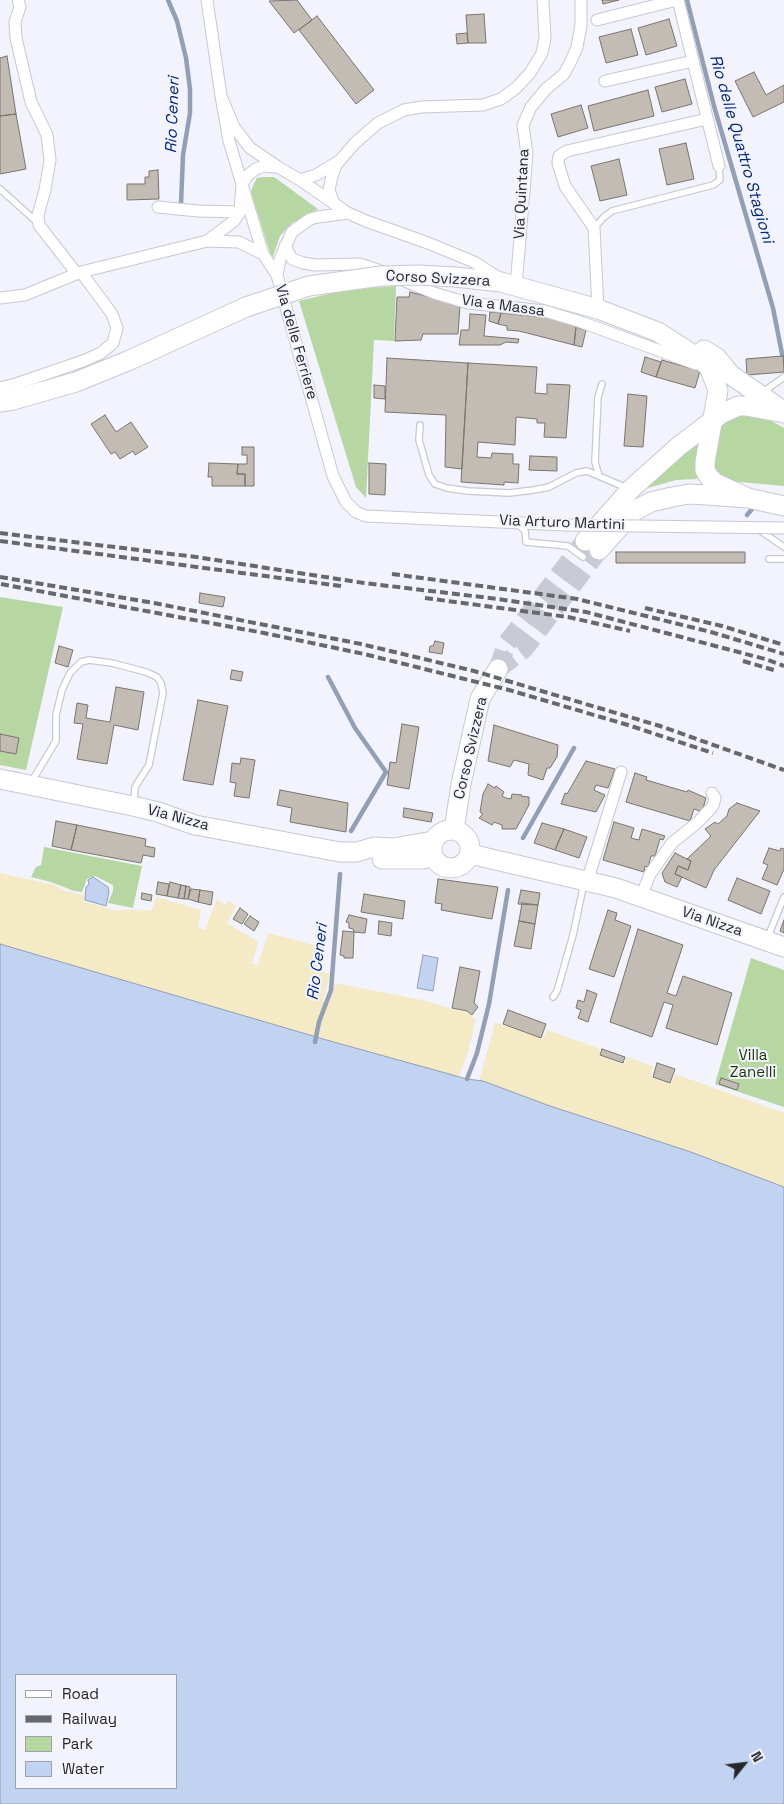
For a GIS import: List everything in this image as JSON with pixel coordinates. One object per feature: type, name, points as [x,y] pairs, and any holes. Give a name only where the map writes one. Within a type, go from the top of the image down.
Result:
[{"type":"main road","name":"Corso Svizzera","points":[[0,402],[14,400],[76,382],[130,360],[246,307],[309,286],[381,276],[418,275],[480,279],[512,285],[598,309],[658,332],[700,359],[709,367],[718,390],[711,421],[705,470],[709,477],[722,486],[748,498]]},
{"type":"main road","points":[[658,332],[693,342],[716,357],[731,375],[784,412]]},
{"type":"main road","points":[[589,549],[631,489],[679,446],[711,421],[738,406],[755,406],[784,412]]},
{"type":"main road","points":[[589,549],[634,511],[651,502],[689,494],[748,498],[780,503]]},
{"type":"main road","name":"Corso Svizzera","points":[[454,830],[480,699],[498,669]]},
{"type":"main road","name":"Via Nizza","points":[[0,779],[134,806],[195,825],[340,852],[357,852],[372,859],[414,859],[433,848]]},
{"type":"main road","points":[[454,830],[465,836],[470,848],[470,854],[463,865],[452,869],[440,866],[433,848],[442,832],[454,830]]},
{"type":"main road","name":"Via Nizza","points":[[470,854],[616,888],[784,947]]},
{"type":"street","points":[[0,388],[83,361],[101,353],[113,343],[117,328],[112,314],[39,225],[38,215],[45,190],[50,160],[47,135],[31,102],[16,38],[15,22],[20,8],[18,0]]},
{"type":"street","points":[[207,0],[221,96],[234,127],[250,148],[348,213],[428,242],[474,262],[512,285]]},
{"type":"street","points":[[300,180],[316,175],[340,160],[368,130],[404,110],[422,107],[483,105],[501,100],[530,73],[542,53],[544,0]]},
{"type":"street","name":"Via Quintana","points":[[512,285],[526,154],[523,125],[531,107],[546,89],[564,74],[571,61],[581,25],[581,0]]},
{"type":"street","points":[[597,20],[677,0],[719,166]]},
{"type":"street","points":[[606,81],[693,61]]},
{"type":"street","name":"Via delle Ferriere","points":[[221,96],[229,141],[263,254],[277,275],[333,476],[346,502]]},
{"type":"street","points":[[598,309],[594,228],[565,186],[558,163],[561,154],[707,119]]},
{"type":"street","points":[[334,204],[329,190],[332,176],[340,160]]},
{"type":"street","points":[[242,184],[248,175],[256,169],[264,166],[278,167]]},
{"type":"street","name":"Via delle Ferriere","points":[[240,212],[242,184]]},
{"type":"street","points":[[158,207],[198,211],[240,212]]},
{"type":"street","points":[[208,241],[234,221],[240,212]]},
{"type":"street","points":[[277,275],[285,246],[292,232],[310,219],[348,213]]},
{"type":"street","points":[[0,298],[25,295],[79,273],[208,241],[239,242],[263,254]]},
{"type":"street","name":"Via a Massa","points":[[285,246],[292,259],[303,263],[315,265],[360,264],[434,293],[468,303],[545,311],[581,322],[696,364]]},
{"type":"street","name":"Via Arturo Martini","points":[[346,502],[356,512],[366,516],[566,525],[784,528]]},
{"type":"street","points":[[586,882],[621,772]]},
{"type":"street","points":[[641,897],[650,874],[672,843],[698,822],[713,806],[715,798],[712,793]]},
{"type":"lane","points":[[594,228],[612,211],[713,185],[720,180],[719,166]]},
{"type":"lane","points":[[0,189],[39,225]]},
{"type":"lane","points":[[759,394],[784,377]]},
{"type":"lane","points":[[599,476],[595,462],[598,397],[602,384]]},
{"type":"lane","points":[[420,425],[419,440],[430,475],[435,484],[447,488],[468,492],[509,493],[549,487],[576,474],[587,471],[631,489]]},
{"type":"lane","points":[[515,522],[525,531],[526,542],[589,549]]},
{"type":"lane","points":[[756,528],[784,547]]},
{"type":"lane","points":[[769,559],[784,560]]},
{"type":"lane","points":[[30,786],[56,740],[56,715],[62,690],[70,673],[80,662],[88,660],[112,663],[146,672],[157,677],[161,683],[163,693],[148,765],[135,787],[134,806]]},
{"type":"lane","points":[[553,997],[557,991],[586,882]]},
{"type":"lane","points":[[766,941],[784,897]]},
{"type":"green space","points":[[274,177],[318,209],[292,223],[280,236],[272,259],[251,192],[257,178]]},
{"type":"green space","points":[[396,286],[394,341],[374,340],[366,498],[356,487],[299,301],[345,290]]},
{"type":"green space","points":[[751,410],[784,428],[784,486],[729,481],[719,478],[713,469],[721,423]]},
{"type":"green space","points":[[698,441],[697,479],[676,480],[644,489]]},
{"type":"green space","points":[[0,597],[63,607],[26,770],[0,765]]},
{"type":"green space","points":[[44,847],[142,866],[133,908],[108,903],[113,891],[113,885],[95,876],[87,879],[82,892],[31,877],[36,867],[41,865]]},
{"type":"green space","name":"Villa Zanelli","points":[[751,958],[784,970],[784,1107],[715,1084]]},
{"type":"sand","points":[[0,873],[55,885],[65,891],[84,895],[84,902],[114,910],[152,910],[156,897],[201,910],[198,928],[205,930],[217,899],[225,905],[229,901],[236,906],[227,923],[258,942],[252,964],[258,965],[268,933],[322,947],[317,970],[330,974],[323,1001],[328,1004],[335,983],[422,1000],[468,1013],[476,1019],[468,1052],[453,1094],[0,955]]},
{"type":"sand","points":[[495,1022],[543,1039],[547,1030],[600,1049],[599,1055],[624,1065],[627,1057],[653,1066],[651,1077],[671,1084],[675,1074],[784,1113],[784,1207],[474,1101]]},
{"type":"water","points":[[93,877],[108,887],[109,892],[106,906],[85,900],[86,887],[89,884],[88,880]]},
{"type":"water","points":[[0,944],[330,1041],[467,1079],[483,1081],[550,1106],[688,1151],[784,1187],[784,1804],[0,1804]]},
{"type":"water","points":[[423,955],[438,958],[433,991],[417,988]]},
{"type":"building","points":[[297,0],[312,20],[294,33],[269,1]]},
{"type":"building","points":[[602,0],[619,0],[603,4]]},
{"type":"building","points":[[484,14],[486,43],[468,43],[466,15]]},
{"type":"building","points":[[317,16],[374,90],[356,104],[299,30]]},
{"type":"building","points":[[669,19],[677,46],[646,55],[638,28]]},
{"type":"building","points":[[631,29],[638,55],[606,63],[599,37]]},
{"type":"building","points":[[467,33],[468,43],[457,44],[456,34]]},
{"type":"building","points":[[7,56],[16,114],[0,116],[0,58]]},
{"type":"building","points":[[754,72],[766,95],[784,85],[784,102],[753,117],[735,81]]},
{"type":"building","points":[[685,79],[692,104],[662,112],[655,87]]},
{"type":"building","points":[[648,90],[654,116],[594,131],[588,106]]},
{"type":"building","points":[[581,105],[588,128],[558,137],[551,114]]},
{"type":"building","points":[[16,114],[26,169],[0,174],[0,116]]},
{"type":"building","points":[[686,143],[694,179],[667,185],[659,149]]},
{"type":"building","points":[[619,159],[627,195],[600,201],[591,166]]},
{"type":"building","points":[[158,170],[159,199],[127,200],[127,184],[145,184],[145,177],[149,177],[149,171]]},
{"type":"building","points":[[410,292],[460,305],[458,334],[423,334],[421,340],[395,341],[397,297],[409,297]]},
{"type":"building","points":[[490,312],[501,313],[498,324],[489,321]]},
{"type":"building","points":[[501,313],[550,318],[576,327],[574,345],[519,331],[507,330],[507,326],[498,324]]},
{"type":"building","points":[[470,314],[486,315],[484,336],[519,339],[518,343],[459,345],[461,330],[469,330]]},
{"type":"building","points":[[576,327],[586,330],[582,347],[574,345]]},
{"type":"building","points":[[783,356],[784,372],[747,375],[746,359]]},
{"type":"building","points":[[645,357],[661,362],[656,377],[641,372]]},
{"type":"building","points":[[387,358],[468,363],[462,469],[445,467],[446,415],[385,412]]},
{"type":"building","points":[[662,360],[700,371],[695,388],[656,377]]},
{"type":"building","points":[[468,363],[537,367],[535,393],[547,394],[547,384],[570,385],[566,438],[544,437],[545,423],[537,423],[537,419],[516,417],[515,445],[478,442],[477,457],[491,458],[492,453],[513,454],[513,464],[519,464],[518,483],[504,482],[504,485],[461,482]]},
{"type":"building","points":[[374,385],[385,386],[385,399],[374,398]]},
{"type":"building","points":[[628,394],[647,396],[643,447],[624,446]]},
{"type":"building","points":[[105,415],[116,432],[131,422],[148,447],[135,455],[133,451],[120,459],[115,452],[111,454],[91,424]]},
{"type":"building","points":[[242,447],[254,447],[254,486],[245,486],[245,474],[237,474],[238,464],[247,464],[247,455],[242,455]]},
{"type":"building","points":[[530,456],[557,457],[557,471],[529,470]]},
{"type":"building","points":[[209,463],[238,464],[237,474],[245,474],[245,486],[212,486],[212,477],[208,477]]},
{"type":"building","points":[[369,463],[386,464],[385,495],[369,494]]},
{"type":"building","points":[[616,552],[745,552],[745,563],[616,563]]},
{"type":"building","points":[[200,593],[225,597],[223,607],[199,603]]},
{"type":"building","points":[[435,641],[444,643],[442,654],[429,652],[430,646],[433,646]]},
{"type":"building","points":[[59,646],[73,650],[68,667],[55,663]]},
{"type":"building","points":[[232,670],[243,672],[241,681],[230,679]]},
{"type":"building","points":[[116,687],[144,692],[138,730],[114,725],[107,764],[77,759],[83,724],[74,723],[77,703],[88,705],[86,718],[110,722]]},
{"type":"building","points":[[198,700],[228,706],[213,785],[183,780]]},
{"type":"building","points":[[402,724],[419,727],[409,789],[387,785],[390,762],[396,763]]},
{"type":"building","points":[[494,725],[558,745],[557,757],[550,768],[547,768],[543,780],[528,775],[529,764],[514,760],[510,767],[488,761]]},
{"type":"building","points":[[0,734],[19,738],[16,754],[0,751]]},
{"type":"building","points":[[241,758],[255,760],[249,798],[234,796],[236,783],[230,782],[232,763],[240,764]]},
{"type":"building","points":[[586,761],[615,769],[608,788],[596,785],[594,790],[605,795],[596,812],[561,804],[565,793],[567,794]]},
{"type":"building","points":[[635,773],[647,777],[646,780],[687,792],[688,790],[706,798],[702,812],[694,809],[690,821],[626,802]]},
{"type":"building","points":[[488,784],[495,788],[496,786],[504,792],[502,796],[506,798],[511,799],[512,794],[529,797],[529,805],[516,829],[502,829],[502,825],[494,822],[492,825],[479,818],[483,814],[480,812],[483,794]]},
{"type":"building","points":[[280,790],[348,803],[346,832],[290,822],[292,808],[277,805]]},
{"type":"building","points":[[737,803],[760,811],[714,870],[706,888],[675,874],[678,866],[688,870],[691,861],[687,859],[711,836],[705,829],[715,822],[718,824],[727,816],[729,809]]},
{"type":"building","points":[[404,808],[433,813],[431,822],[403,817]]},
{"type":"building","points":[[56,821],[77,825],[71,850],[52,846]]},
{"type":"building","points":[[614,822],[634,828],[631,838],[639,840],[642,829],[665,836],[663,840],[660,839],[655,856],[651,856],[648,867],[645,866],[644,872],[603,860]]},
{"type":"building","points":[[542,823],[564,829],[555,850],[534,843]]},
{"type":"building","points":[[77,825],[146,839],[145,846],[155,848],[154,857],[143,855],[141,863],[71,850]]},
{"type":"building","points":[[564,829],[587,837],[579,858],[555,850]]},
{"type":"building","points":[[769,848],[780,851],[781,848],[784,849],[784,869],[777,885],[762,879],[768,865],[763,863]]},
{"type":"building","points":[[675,853],[691,861],[688,870],[678,866],[675,874],[682,877],[677,887],[665,882],[662,873]]},
{"type":"building","points":[[737,878],[770,891],[761,914],[728,900]]},
{"type":"building","points":[[438,879],[498,887],[492,919],[441,910],[442,904],[435,903]]},
{"type":"building","points":[[158,882],[169,884],[167,896],[156,894]]},
{"type":"building","points":[[170,882],[181,885],[178,898],[167,896]]},
{"type":"building","points":[[181,885],[186,886],[184,899],[178,898]]},
{"type":"building","points":[[186,886],[190,887],[188,899],[184,899]]},
{"type":"building","points":[[191,889],[200,890],[198,902],[188,899]]},
{"type":"building","points":[[200,890],[213,892],[211,905],[198,902]]},
{"type":"building","points":[[521,890],[540,893],[538,905],[518,904]]},
{"type":"building","points":[[142,893],[152,895],[151,901],[141,899]]},
{"type":"building","points":[[364,894],[405,901],[403,919],[361,912]]},
{"type":"building","points":[[522,903],[538,905],[535,924],[519,921]]},
{"type":"building","points":[[240,908],[248,914],[242,924],[233,919]]},
{"type":"building","points":[[608,910],[617,913],[615,920],[631,926],[614,977],[589,969]]},
{"type":"building","points":[[349,915],[367,919],[365,933],[354,932],[353,929],[349,928],[349,923],[346,922]]},
{"type":"building","points":[[250,916],[259,922],[254,931],[244,924]]},
{"type":"building","points":[[784,920],[784,933],[780,931]]},
{"type":"building","points":[[379,921],[392,923],[391,936],[378,934]]},
{"type":"building","points":[[519,921],[535,924],[531,949],[514,946]]},
{"type":"building","points":[[638,929],[683,945],[667,993],[676,996],[683,976],[732,993],[717,1045],[666,1028],[673,1005],[664,1002],[652,1037],[610,1022]]},
{"type":"building","points":[[343,931],[354,932],[353,958],[344,958],[344,956],[340,955]]},
{"type":"building","points":[[460,967],[480,971],[474,1003],[478,1007],[472,1015],[467,1011],[452,1008]]},
{"type":"building","points":[[587,990],[597,994],[588,1022],[578,1018],[581,1010],[576,1008],[578,1000],[584,1002]]},
{"type":"building","points":[[508,1010],[546,1024],[541,1038],[503,1024]]},
{"type":"building","points":[[602,1049],[625,1057],[623,1063],[600,1055]]},
{"type":"building","points":[[657,1063],[675,1069],[670,1083],[653,1077]]},
{"type":"building","points":[[721,1078],[739,1084],[737,1090],[719,1084]]},
{"type":"waterway","name":"Rio Ceneri","points":[[168,0],[177,21],[186,58],[190,89],[190,113],[183,155],[181,204]]},
{"type":"waterway","name":"Rio delle Quattro Stagioni","points":[[687,0],[714,106],[773,308],[784,364]]},
{"type":"waterway","name":"Rio delle Quattro Stagioni","points":[[747,515],[752,509]]},
{"type":"waterway","name":"Rio Ceneri","points":[[328,677],[355,728],[386,772],[351,831]]},
{"type":"waterway","name":"Rio delle Quattro Stagioni","points":[[523,838],[574,748]]},
{"type":"waterway","name":"Rio Ceneri","points":[[315,1042],[319,1022],[331,990],[340,874]]},
{"type":"waterway","name":"Rio delle Quattro Stagioni","points":[[467,1079],[477,1053],[489,1004],[508,890]]},
{"type":"tunnel","points":[[498,669],[507,643],[585,541]]},
{"type":"tunnel","points":[[498,669],[524,649],[599,550]]},
{"type":"railway","points":[[0,533],[196,557],[364,583],[586,612],[765,659],[784,666]]},
{"type":"railway","points":[[0,541],[341,586]]},
{"type":"railway","points":[[392,574],[577,599],[711,632],[784,654]]},
{"type":"railway","points":[[0,577],[154,603],[361,644],[474,671],[660,726],[784,770]]},
{"type":"railway","points":[[1,584],[264,633],[364,654],[509,690],[628,725],[713,753]]},
{"type":"railway","points":[[425,598],[568,617],[630,631]]},
{"type":"railway","points":[[645,608],[722,626],[784,645]]},
{"type":"railway","points":[[743,661],[777,671]]}]
